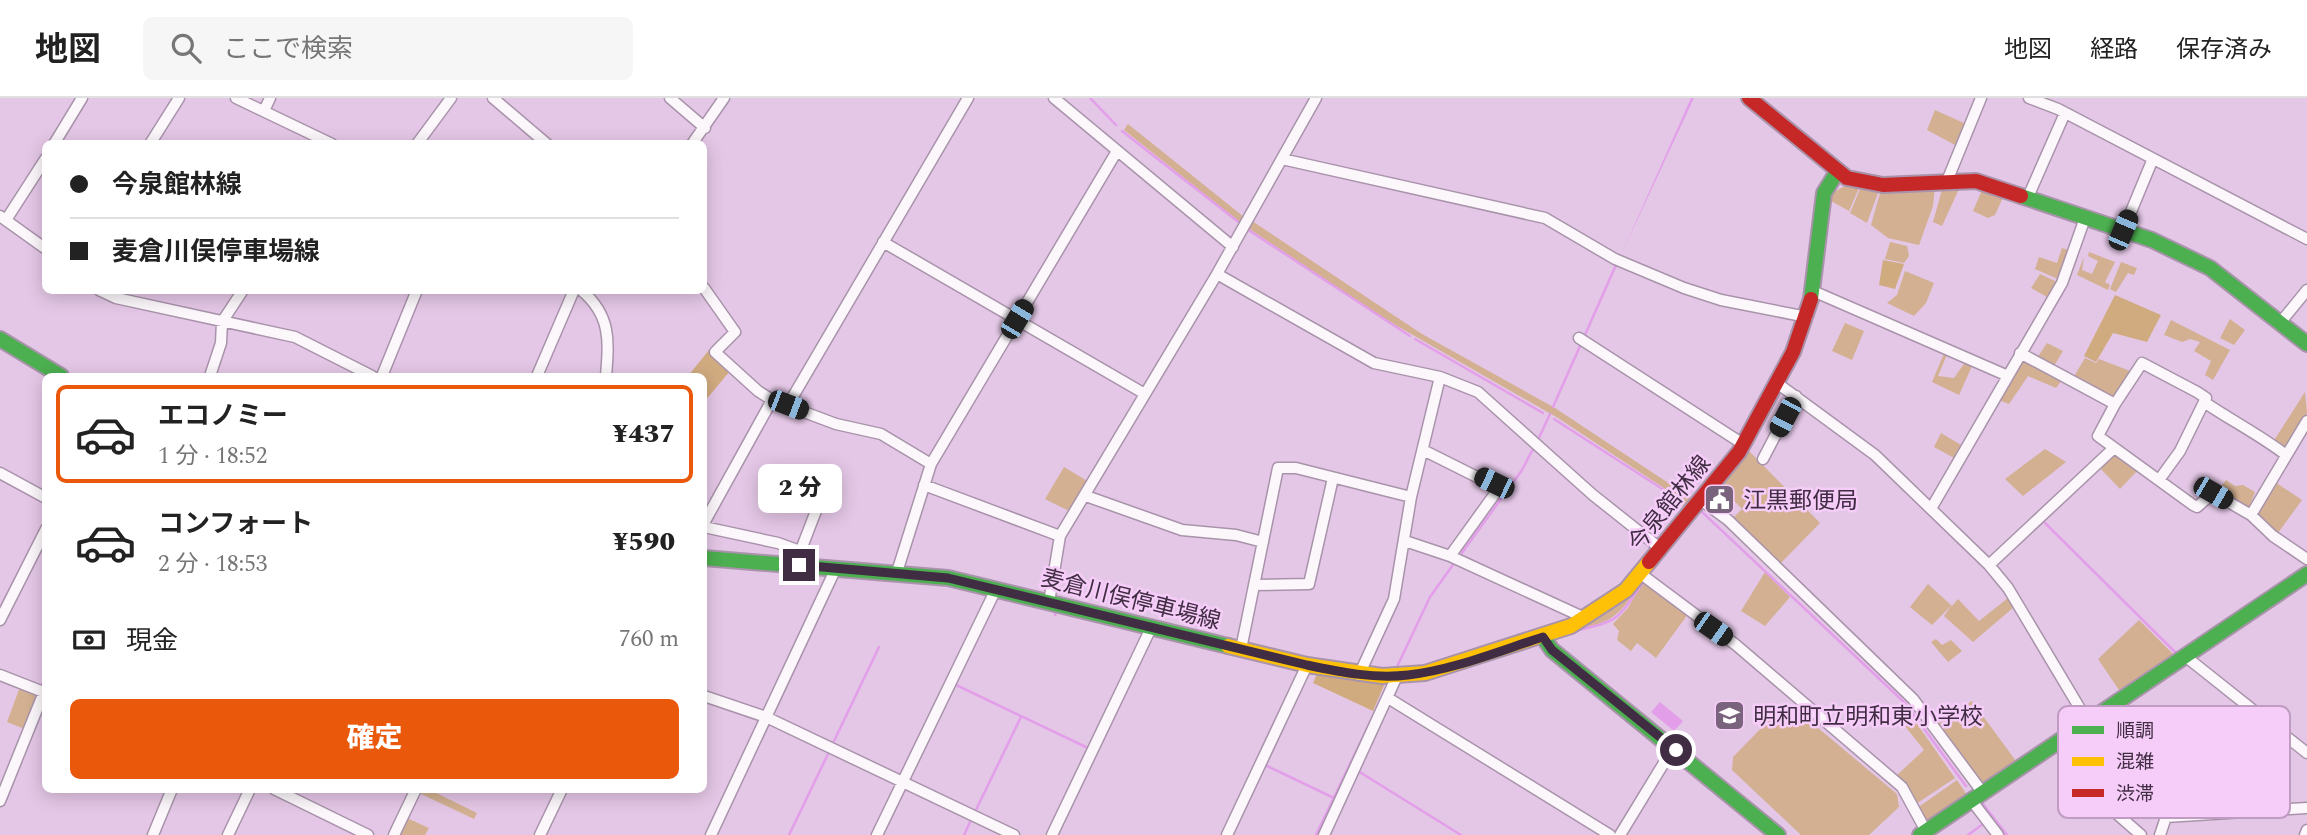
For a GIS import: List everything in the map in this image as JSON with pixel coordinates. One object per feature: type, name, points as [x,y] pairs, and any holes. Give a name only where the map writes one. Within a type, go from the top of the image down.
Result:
[{"type":"main road","points":[[1749,98],[1787,127],[1837,172],[1874,185],[1976,181],[2123,230],[2200,262],[2307,344]]},
{"type":"main road","name":"今泉館林線","points":[[1543,637],[1585,618],[1615,600],[1641,574],[1743,444],[1777,383],[1808,317],[1824,193],[1837,172]]},
{"type":"main road","points":[[0,339],[56,373]]},
{"type":"main road","name":"麦倉川俣停車場線","points":[[707,558],[799,558],[836,568],[930,575],[1307,665],[1359,674],[1396,676],[1441,668],[1543,637]]},
{"type":"main road","points":[[2111,706],[2307,574]]},
{"type":"main road","points":[[1543,637],[1552,650],[1778,835]]},
{"type":"main road","points":[[1923,833],[2058,742]]},
{"type":"street","points":[[56,140],[82,98]]},
{"type":"street","points":[[153,140],[179,98]]},
{"type":"street","points":[[236,98],[322,140]]},
{"type":"street","points":[[264,111],[270,98]]},
{"type":"street","points":[[419,140],[451,98]]},
{"type":"street","points":[[493,98],[542,140]]},
{"type":"street","points":[[670,98],[705,128]]},
{"type":"street","points":[[695,140],[724,98]]},
{"type":"street","points":[[788,405],[968,98]]},
{"type":"street","points":[[1054,98],[1233,247]]},
{"type":"street","points":[[1049,602],[1060,536],[1233,247],[1316,98]]},
{"type":"street","points":[[1948,181],[1981,98]]},
{"type":"street","points":[[2029,98],[2065,113],[2152,161],[2307,239]]},
{"type":"street","points":[[2028,198],[2065,113]]},
{"type":"street","points":[[897,572],[931,464],[1117,151]]},
{"type":"street","points":[[1282,159],[1545,218],[1615,259],[1684,288],[1721,300],[1808,317]]},
{"type":"street","points":[[2123,230],[2152,161]]},
{"type":"street","points":[[42,164],[3,218],[42,246]]},
{"type":"street","points":[[1932,507],[2062,283],[2085,218]]},
{"type":"street","points":[[883,242],[1145,394]]},
{"type":"street","points":[[1217,274],[1374,363],[1457,382],[1486,398],[1593,495],[1661,549]]},
{"type":"street","points":[[2280,323],[2307,290]]},
{"type":"street","points":[[1813,291],[2008,376]]},
{"type":"street","points":[[707,292],[735,331],[715,352],[758,391],[772,400],[836,424],[881,434],[931,464]]},
{"type":"street","points":[[108,294],[295,337],[366,373]]},
{"type":"street","points":[[211,373],[220,343],[222,322],[240,294]]},
{"type":"street","points":[[383,373],[415,294]]},
{"type":"street","points":[[538,373],[572,294]]},
{"type":"street","points":[[585,294],[600,309],[606,322],[610,339],[606,373]]},
{"type":"street","points":[[1579,338],[1743,444]]},
{"type":"street","points":[[2020,354],[2115,404]]},
{"type":"street","points":[[2159,480],[2180,451],[2206,398],[2142,363],[2098,436],[2114,448],[2159,480],[2197,507],[2213,493],[2251,514],[2273,536],[2307,559]]},
{"type":"street","points":[[1359,674],[1394,600],[1411,497],[1440,377]]},
{"type":"street","points":[[1777,383],[1875,455],[1932,507],[1989,565],[2008,588],[2078,706]]},
{"type":"street","points":[[1763,459],[1796,396]]},
{"type":"street","points":[[707,519],[772,400]]},
{"type":"street","points":[[2204,402],[2252,434],[2262,436],[2286,455]]},
{"type":"street","points":[[2251,514],[2307,421]]},
{"type":"street","points":[[1989,565],[2114,448]]},
{"type":"street","points":[[1423,450],[1499,488],[1450,556]]},
{"type":"street","points":[[1241,649],[1278,468],[1296,468],[1411,497]]},
{"type":"street","points":[[0,473],[42,496]]},
{"type":"street","points":[[707,526],[778,543],[799,558],[829,477]]},
{"type":"street","points":[[1254,585],[1309,584],[1333,478]]},
{"type":"street","points":[[924,485],[1060,536]]},
{"type":"street","points":[[1086,496],[1182,530],[1236,535],[1263,542]]},
{"type":"street","points":[[1701,500],[1728,520],[1913,699],[1977,797],[1998,835]]},
{"type":"street","points":[[0,620],[42,536]]},
{"type":"street","points":[[1405,541],[1450,556],[1585,618]]},
{"type":"street","points":[[710,835],[836,568]]},
{"type":"street","points":[[1641,574],[1736,645],[1902,787],[1923,833]]},
{"type":"street","points":[[877,835],[996,589]]},
{"type":"street","points":[[1052,835],[1151,628]]},
{"type":"street","points":[[2185,656],[2248,706]]},
{"type":"street","points":[[1227,835],[1307,665]]},
{"type":"street","points":[[0,675],[42,691]]},
{"type":"street","points":[[1324,835],[1396,676]]},
{"type":"street","points":[[707,697],[766,717],[1014,835]]},
{"type":"street","points":[[1388,698],[1610,835]]},
{"type":"street","points":[[0,801],[42,699]]},
{"type":"street","points":[[2290,739],[2307,753]]},
{"type":"street","points":[[1620,835],[1673,748]]},
{"type":"street","points":[[153,835],[170,793]]},
{"type":"street","points":[[228,835],[248,793]]},
{"type":"street","points":[[282,793],[368,835]]},
{"type":"street","points":[[394,835],[414,793]]},
{"type":"street","points":[[540,835],[560,793]]},
{"type":"street","points":[[2122,818],[2141,835]]},
{"type":"street","points":[[2160,835],[2166,818]]},
{"type":"street","points":[[2305,835],[2307,830]]},
{"type":"shaded area","points":[[1691,98],[1694,98],[1621,255]]},
{"type":"shaded area","points":[[1935,110],[1966,124],[1957,146],[1927,130]]},
{"type":"shaded area","points":[[1128,124],[1244,217],[1241,223],[1124,130]]},
{"type":"shaded area","points":[[1847,185],[1859,188],[1849,211],[1831,201],[1832,193]]},
{"type":"shaded area","points":[[1943,186],[1976,186],[1975,190],[1966,187],[1964,190],[1959,189],[1942,226],[1933,222]]},
{"type":"shaded area","points":[[1935,188],[1933,206],[1919,245],[1888,238],[1871,225],[1880,193]]},
{"type":"shaded area","points":[[1983,188],[2004,195],[1995,215],[1988,218],[1973,211]]},
{"type":"shaded area","points":[[1860,189],[1878,193],[1867,223],[1850,213]]},
{"type":"shaded area","points":[[1252,221],[1422,334],[1555,408],[1694,500],[1687,508],[1680,504],[1682,500],[1558,418],[1385,319],[1248,228]]},
{"type":"shaded area","points":[[1890,242],[1907,246],[1909,256],[1904,263],[1885,259]]},
{"type":"shaded area","points":[[2062,248],[2068,250],[2058,279],[2035,269],[2039,257],[2057,263]]},
{"type":"shaded area","points":[[2089,252],[2115,262],[2105,282],[2110,285],[2108,290],[2077,275],[2084,257],[2082,270],[2092,274],[2098,261],[2088,256]]},
{"type":"shaded area","points":[[1883,260],[1904,264],[1895,289],[1879,285]]},
{"type":"shaded area","points":[[2121,262],[2137,268],[2134,275],[2128,273],[2116,292],[2110,289]]},
{"type":"shaded area","points":[[1905,271],[1934,283],[1926,303],[1914,316],[1887,303],[1897,295]]},
{"type":"shaded area","points":[[2040,274],[2057,282],[2047,297],[2031,288]]},
{"type":"shaded area","points":[[2115,295],[2161,315],[2147,342],[2113,333],[2096,362],[2084,356]]},
{"type":"shaded area","points":[[2230,319],[2245,330],[2234,345],[2220,338]]},
{"type":"shaded area","points":[[2171,320],[2230,350],[2213,380],[2205,375],[2211,361],[2194,351],[2200,342],[2190,339],[2182,342],[2164,335]]},
{"type":"shaded area","points":[[1845,323],[1864,331],[1852,360],[1832,351]]},
{"type":"shaded area","points":[[2047,343],[2063,351],[2054,366],[2037,358]]},
{"type":"shaded area","points":[[709,350],[730,371],[707,398],[707,373],[690,373]]},
{"type":"shaded area","points":[[1945,351],[1948,352],[1938,376],[1954,378],[1966,361],[1973,364],[1959,395],[1932,382]]},
{"type":"shaded area","points":[[2085,358],[2096,363],[2099,359],[2130,371],[2117,396],[2112,398],[2073,378]]},
{"type":"shaded area","points":[[2022,359],[2062,380],[2056,388],[2028,376],[2009,404],[1999,400]]},
{"type":"shaded area","points":[[2305,392],[2307,413],[2285,450],[2273,442]]},
{"type":"shaded area","points":[[1941,433],[1961,445],[1954,458],[1934,447]]},
{"type":"shaded area","points":[[2045,449],[2066,462],[2023,496],[2005,479]]},
{"type":"shaded area","points":[[1748,450],[1820,523],[1779,565],[1732,519],[1742,509],[1720,486]]},
{"type":"shaded area","points":[[2116,455],[2137,471],[2120,489],[2100,468]]},
{"type":"shaded area","points":[[1064,467],[1089,482],[1071,512],[1045,499]]},
{"type":"shaded area","points":[[2226,480],[2235,486],[2243,485],[2255,492],[2249,507],[2217,492]]},
{"type":"shaded area","points":[[2275,482],[2302,500],[2278,533],[2256,514]]},
{"type":"shaded area","points":[[1765,572],[1790,597],[1765,626],[1741,611]]},
{"type":"shaded area","points":[[1643,581],[1688,614],[1656,658],[1637,643],[1631,651],[1617,640],[1619,631],[1613,624],[1628,608],[1642,583],[1614,616],[1599,624],[1574,629],[1616,605]]},
{"type":"shaded area","points":[[1928,584],[1952,606],[1958,599],[1979,621],[2008,598],[2014,607],[1973,642],[1944,616],[1951,606],[1932,625],[1910,607]]},
{"type":"shaded area","points":[[2139,620],[2173,654],[2119,690],[2098,659]]},
{"type":"shaded area","points":[[1936,639],[1942,645],[1951,640],[1962,651],[1948,662],[1931,642]]},
{"type":"shaded area","points":[[1317,674],[1385,683],[1373,711],[1313,683]]},
{"type":"shaded area","points":[[20,687],[39,695],[27,730],[7,722]]},
{"type":"shaded area","points":[[1972,701],[2016,761],[1981,786],[1936,725]]},
{"type":"shaded area","points":[[1660,702],[1683,721],[1674,731],[1651,712]]},
{"type":"shaded area","points":[[1908,711],[1955,778],[1916,804],[1896,776],[1924,750],[1900,720]]},
{"type":"shaded area","points":[[1799,712],[1897,794],[1899,807],[1869,835],[1801,835],[1732,770],[1733,757],[1772,717]]},
{"type":"shaded area","points":[[1957,780],[1967,795],[1926,823],[1917,808]]},
{"type":"shaded area","points":[[419,793],[436,793],[477,813],[474,819]]},
{"type":"shaded area","points":[[407,818],[429,828],[425,835],[399,835]]},
{"type":"waterway","points":[[1090,98],[1116,125]]},
{"type":"waterway","points":[[1122,131],[1241,224]]},
{"type":"waterway","points":[[1247,229],[1410,336]]},
{"type":"waterway","points":[[1553,407],[1616,265]]},
{"type":"waterway","points":[[1415,339],[1543,413]]},
{"type":"waterway","points":[[1537,442],[1550,414]]},
{"type":"waterway","points":[[1554,419],[1681,501]]},
{"type":"waterway","points":[[1459,557],[1522,470],[1534,447]]},
{"type":"waterway","points":[[0,479],[42,502]]},
{"type":"waterway","points":[[1701,511],[1905,703],[1966,786]]},
{"type":"waterway","points":[[2045,523],[2176,653]]},
{"type":"waterway","points":[[1396,669],[1430,597],[1455,562]]},
{"type":"waterway","points":[[1574,631],[1600,625],[1615,618],[1642,584]]},
{"type":"waterway","points":[[834,741],[879,647]]},
{"type":"waterway","points":[[40,688],[42,684]]},
{"type":"waterway","points":[[954,684],[1090,749]]},
{"type":"waterway","points":[[1316,835],[1373,716]]},
{"type":"waterway","points":[[975,812],[1021,717]]},
{"type":"waterway","points":[[789,835],[828,754]]},
{"type":"waterway","points":[[1265,765],[1334,798]]},
{"type":"waterway","points":[[1358,771],[1461,835]]},
{"type":"waterway","points":[[1983,804],[2007,835]]},
{"type":"waterway","points":[[964,835],[972,818]]},
{"type":"waterway","points":[[1968,835],[1983,824]]},
{"type":"traffic: fast","points":[[1811,299],[1824,193],[1837,172]]},
{"type":"traffic: fast","points":[[2021,196],[2152,240],[2210,268],[2307,344]]},
{"type":"traffic: fast","points":[[0,339],[56,373]]},
{"type":"traffic: fast","points":[[707,558],[948,578],[1228,646]]},
{"type":"traffic: fast","points":[[2111,706],[2307,574]]},
{"type":"traffic: fast","points":[[1543,637],[1552,650],[1778,835]]},
{"type":"traffic: fast","points":[[1920,835],[2058,742]]},
{"type":"traffic: slow","points":[[1228,646],[1307,665],[1382,676],[1425,673],[1571,626],[1626,590],[1649,562]]},
{"type":"traffic: jam","points":[[1749,98],[1847,178],[1883,185],[1976,181],[2021,196]]},
{"type":"traffic: jam","points":[[1649,562],[1739,452],[1793,352],[1811,299]]},
{"type":"place","name":"江黒郵便局","points":[[1720,500]]},
{"type":"place","name":"明和町立明和東小学校","points":[[1730,716]]},
{"type":"route","points":[[799,565],[948,578],[1337,672],[1382,676],[1425,673],[1543,637],[1552,650],[1676,750]]}]
